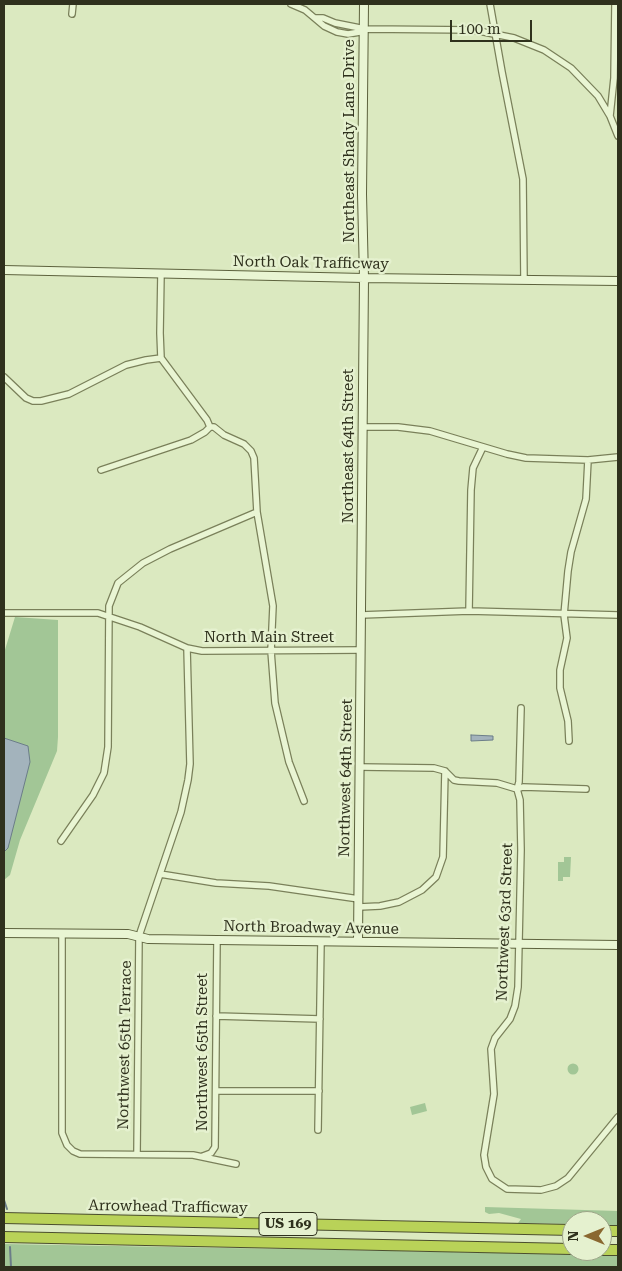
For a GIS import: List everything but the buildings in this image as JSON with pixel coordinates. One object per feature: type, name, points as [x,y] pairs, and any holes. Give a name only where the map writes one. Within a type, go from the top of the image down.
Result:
[{"type":"highway","name":"Arrowhead Trafficway","points":[[4,1218],[562,1230]]},
{"type":"highway","name":"US 169","points":[[4,1237],[562,1249]]},
{"type":"street","points":[[72,4],[72,14]]},
{"type":"street","points":[[291,4],[300,7],[324,26],[337,32],[348,34],[360,32],[364,29],[474,30],[529,44],[558,58],[572,68],[591,87],[604,105],[618,136]]},
{"type":"street","name":"Northeast Shady Lane Drive","points":[[364,4],[362,194],[364,278]]},
{"type":"street","points":[[490,4],[523,179],[524,280]]},
{"type":"street","points":[[610,116],[614,78],[615,4]]},
{"type":"street","name":"North Oak Trafficway","points":[[4,270],[364,278],[618,281]]},
{"type":"street","points":[[162,273],[161,358],[210,427],[244,444],[251,451],[254,458],[257,512],[273,606],[271,650],[278,721],[289,762],[304,801]]},
{"type":"street","name":"Northeast 64th Street","points":[[361,615],[364,278]]},
{"type":"street","points":[[4,377],[26,398],[41,402],[69,394],[126,366],[161,358]]},
{"type":"street","points":[[101,470],[191,440],[210,427]]},
{"type":"street","points":[[363,427],[398,427],[422,430],[526,458],[588,460],[618,457]]},
{"type":"street","points":[[469,611],[472,476],[473,468],[483,447]]},
{"type":"street","points":[[569,741],[568,721],[560,679],[567,638],[564,615],[571,552],[586,499],[588,460]]},
{"type":"street","points":[[61,840],[93,795],[104,773],[108,747],[108,615],[110,601],[118,583],[144,563],[184,543],[257,512]]},
{"type":"street","points":[[361,615],[469,611],[618,616]]},
{"type":"street","name":"North Main Street","points":[[4,613],[81,612],[108,615],[187,648],[202,651],[361,650]]},
{"type":"street","name":"Northwest 64th Street","points":[[358,941],[361,615]]},
{"type":"street","points":[[139,936],[181,812],[188,780],[190,764],[187,648]]},
{"type":"street","name":"Northwest 63rd Street","points":[[521,708],[519,782],[517,789],[520,800],[518,987],[515,1006],[510,1020],[495,1038],[491,1049],[494,1094],[484,1159],[486,1167],[492,1179],[504,1188],[511,1190],[549,1189],[568,1178],[618,1117]]},
{"type":"street","points":[[360,767],[427,768],[445,771],[454,780],[498,783],[517,789],[523,787],[586,789]]},
{"type":"street","points":[[359,907],[380,906],[399,902],[422,890],[436,877],[444,857],[445,771]]},
{"type":"street","points":[[160,874],[216,883],[277,887],[359,898]]},
{"type":"street","name":"North Broadway Avenue","points":[[4,933],[128,934],[148,939],[518,945],[618,944]]},
{"type":"street","points":[[62,934],[62,1133],[67,1145],[80,1154],[192,1155],[236,1164]]},
{"type":"street","name":"Northwest 65th Terrace","points":[[137,1154],[139,936]]},
{"type":"street","name":"Northwest 65th Street","points":[[203,1156],[211,1153],[215,1147],[217,940]]},
{"type":"street","points":[[318,1130],[321,941]]},
{"type":"street","points":[[216,1016],[320,1019]]},
{"type":"street","points":[[216,1091],[319,1091]]},
{"type":"green space","points":[[15,617],[58,620],[58,737],[57,751],[20,840],[10,875],[4,880],[4,653]]},
{"type":"green space","points":[[564,857],[571,857],[570,877],[563,877],[563,881],[558,881],[558,862],[564,862]]},
{"type":"green space","points":[[573,1063],[579,1069],[573,1075],[567,1069]]},
{"type":"green space","points":[[425,1103],[427,1111],[412,1115],[410,1107]]},
{"type":"green space","points":[[485,1207],[618,1211],[618,1225],[612,1225],[612,1211],[562,1211],[562,1224],[518,1223],[521,1219],[499,1213],[489,1214],[485,1212]]},
{"type":"green space","points":[[4,1244],[562,1254],[562,1261],[612,1261],[612,1255],[618,1255],[618,1267],[4,1267]]},
{"type":"shaded area","points":[[471,735],[493,736],[493,740],[471,741]]},
{"type":"shaded area","points":[[4,738],[28,746],[30,762],[8,848],[4,852]]},
{"type":"waterway","points":[[4,1200],[7,1209]]},
{"type":"waterway","points":[[10,1247],[11,1267]]}]
